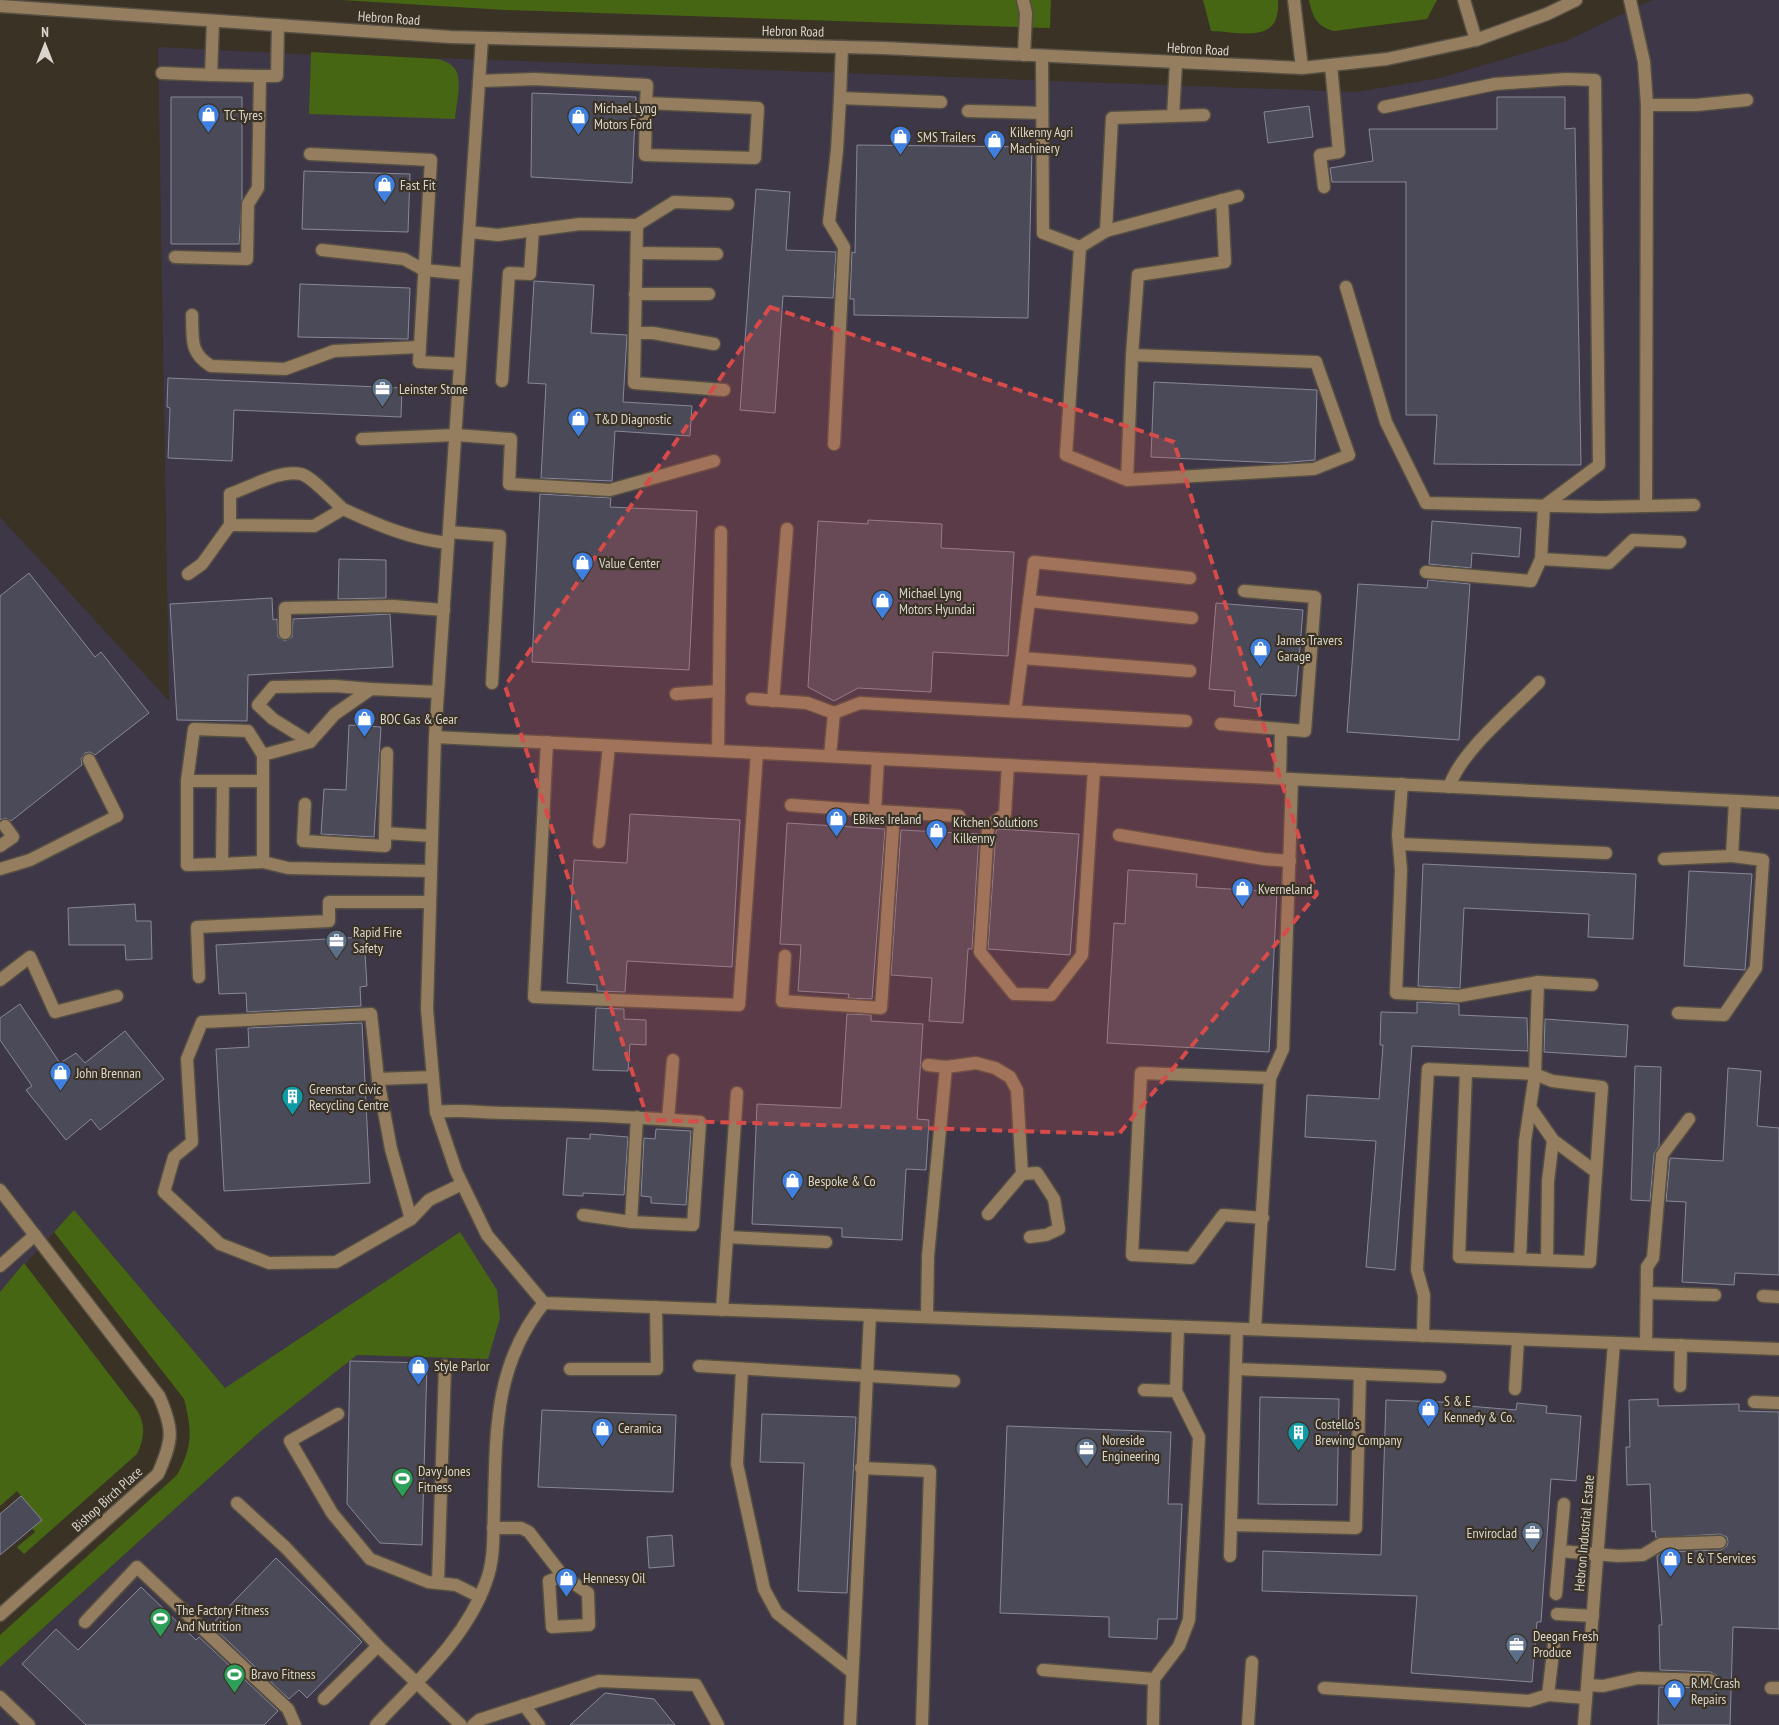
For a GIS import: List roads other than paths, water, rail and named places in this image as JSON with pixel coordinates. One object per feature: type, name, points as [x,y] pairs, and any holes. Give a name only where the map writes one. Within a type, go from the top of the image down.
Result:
[{"type":"street","points":[[1023,0],[1026,13],[1024,55]]},
{"type":"street","points":[[1294,0],[1302,68]]},
{"type":"street","points":[[1464,0],[1476,40]]},
{"type":"street","name":"Hebron Road","points":[[0,6],[482,38],[842,47],[1302,68],[1387,59],[1476,40],[1547,14],[1576,0]]},
{"type":"street","points":[[1630,0],[1644,62],[1647,105],[1646,506]]},
{"type":"street","points":[[211,74],[213,21]]},
{"type":"street","points":[[162,73],[277,76],[278,25]]},
{"type":"street","points":[[482,38],[435,737],[427,1009],[436,1112],[462,1184],[487,1235],[544,1303],[1779,1349]]},
{"type":"street","points":[[834,444],[844,247],[829,222],[837,150],[842,47]]},
{"type":"street","points":[[1042,56],[1043,234],[1080,247]]},
{"type":"street","points":[[1173,116],[1176,63]]},
{"type":"street","points":[[1324,187],[1320,155],[1338,152],[1330,65]]},
{"type":"street","points":[[176,257],[247,259],[248,204],[258,188],[260,76]]},
{"type":"street","points":[[479,81],[534,79],[647,85],[646,103],[644,155],[755,158],[758,108],[646,103]]},
{"type":"street","points":[[1384,107],[1495,84],[1566,79],[1595,80],[1599,465],[1544,506]]},
{"type":"street","points":[[840,98],[941,102]]},
{"type":"street","points":[[1647,105],[1696,105],[1747,100]]},
{"type":"street","points":[[968,111],[1042,113]]},
{"type":"street","points":[[1106,231],[1112,118],[1204,115]]},
{"type":"street","points":[[310,154],[431,160],[419,362],[460,364]]},
{"type":"street","points":[[1080,247],[1106,231],[1238,196]]},
{"type":"street","points":[[1127,480],[1132,356],[1138,275],[1225,262],[1222,200]]},
{"type":"street","points":[[469,232],[498,235],[580,224],[637,225],[674,202],[728,204]]},
{"type":"street","points":[[637,225],[634,383],[724,390]]},
{"type":"street","points":[[502,381],[509,273],[530,274],[533,230]]},
{"type":"street","points":[[1080,247],[1066,455],[1127,480],[1314,470],[1349,455],[1316,362],[1132,356]]},
{"type":"street","points":[[322,250],[404,259],[424,270],[466,274]]},
{"type":"street","points":[[636,253],[717,254]]},
{"type":"street","points":[[1346,287],[1386,422],[1426,502],[1544,506],[1694,505]]},
{"type":"street","points":[[636,294],[708,294]]},
{"type":"street","points":[[192,314],[194,350],[202,361],[211,366],[286,369],[334,351],[419,347]]},
{"type":"street","points":[[635,333],[653,333],[714,344]]},
{"type":"street","points":[[362,439],[456,435],[511,439],[508,484],[610,490],[714,461]]},
{"type":"street","points":[[188,574],[202,564],[230,525],[230,494],[257,485],[278,474],[302,474],[343,509],[394,532],[421,540],[449,537],[500,536],[492,684]]},
{"type":"street","points":[[1426,572],[1530,581],[1541,559],[1544,506]]},
{"type":"street","points":[[230,525],[314,526],[343,509]]},
{"type":"street","points":[[773,701],[787,529]]},
{"type":"street","points":[[718,751],[721,532]]},
{"type":"street","points":[[1541,559],[1609,563],[1633,540],[1680,542]]},
{"type":"street","points":[[1015,711],[1034,562],[1190,578]]},
{"type":"street","points":[[1221,724],[1305,732],[1315,597],[1244,591]]},
{"type":"street","points":[[1029,601],[1192,618]]},
{"type":"street","points":[[285,633],[286,608],[393,606],[444,610]]},
{"type":"street","points":[[1022,658],[1190,671]]},
{"type":"street","points":[[1449,786],[1452,776],[1467,755],[1539,682]]},
{"type":"street","points":[[310,742],[273,719],[258,705],[274,688],[335,686],[438,692]]},
{"type":"street","points":[[263,755],[310,742],[335,714],[371,689]]},
{"type":"street","points":[[676,694],[719,691]]},
{"type":"street","points":[[752,699],[807,703],[834,713],[860,703],[1186,721]]},
{"type":"street","points":[[830,756],[834,713]]},
{"type":"street","points":[[263,862],[263,755],[248,731],[194,729],[187,781],[187,865],[263,862],[288,868],[431,871]]},
{"type":"street","points":[[1255,1329],[1270,1078],[1283,1049],[1290,861],[1286,779],[1281,729]]},
{"type":"street","points":[[435,737],[1779,803]]},
{"type":"street","points":[[547,742],[534,996],[544,997],[739,1005],[757,753]]},
{"type":"street","points":[[599,842],[610,746]]},
{"type":"street","points":[[305,804],[303,841],[385,846],[387,754]]},
{"type":"street","points":[[874,811],[878,759]]},
{"type":"street","points":[[0,868],[30,860],[117,816],[89,760]]},
{"type":"street","points":[[1008,765],[1005,814],[988,827],[980,952],[1014,994],[1051,995],[1082,955],[1094,769]]},
{"type":"street","points":[[187,781],[263,781]]},
{"type":"street","points":[[222,864],[223,781]]},
{"type":"street","points":[[1402,784],[1398,835],[1400,844],[1396,993],[1459,996],[1538,982],[1592,985]]},
{"type":"street","points":[[1732,856],[1735,801]]},
{"type":"street","points":[[791,806],[959,816]]},
{"type":"street","points":[[785,956],[782,1001],[881,1008],[894,812]]},
{"type":"street","points":[[0,846],[13,837],[5,826]]},
{"type":"street","points":[[385,833],[432,836]]},
{"type":"street","points":[[1119,835],[1264,859],[1290,861]]},
{"type":"street","points":[[1400,844],[1606,853]]},
{"type":"street","points":[[1664,859],[1732,856],[1763,860],[1756,968],[1724,1015],[1678,1013]]},
{"type":"street","points":[[199,977],[197,927],[329,921],[329,902],[430,902]]},
{"type":"street","points":[[0,980],[30,957],[55,1012],[117,996]]},
{"type":"street","points":[[1520,1259],[1525,1140],[1535,1074],[1538,982]]},
{"type":"street","points":[[410,1219],[391,1149],[378,1079],[371,1014],[202,1022],[187,1059],[192,1142],[174,1157],[164,1192],[220,1244],[269,1263],[336,1262],[410,1219],[429,1200],[462,1184]]},
{"type":"street","points":[[668,1119],[673,1060]]},
{"type":"street","points":[[928,1065],[946,1067],[976,1064],[995,1068],[1010,1077],[1017,1090],[1022,1174],[988,1214]]},
{"type":"street","points":[[927,1317],[928,1256],[946,1067]]},
{"type":"street","points":[[1423,1336],[1424,1295],[1417,1270],[1428,1069],[1535,1074],[1552,1081],[1602,1087],[1590,1262],[1459,1257],[1466,1071]]},
{"type":"street","points":[[1262,1218],[1223,1215],[1191,1258],[1132,1256],[1141,1073],[1270,1078]]},
{"type":"street","points":[[378,1079],[433,1077]]},
{"type":"street","points":[[722,1310],[737,1093]]},
{"type":"street","points":[[1530,1108],[1553,1140],[1596,1172]]},
{"type":"street","points":[[436,1112],[461,1109],[501,1113],[637,1117],[700,1122],[693,1226],[631,1222],[583,1215]]},
{"type":"street","points":[[631,1222],[637,1117]]},
{"type":"street","points":[[1646,1344],[1647,1267],[1653,1258],[1662,1155],[1689,1119]]},
{"type":"street","points":[[1547,1260],[1548,1181],[1553,1140]]},
{"type":"street","points":[[1022,1174],[1036,1173],[1054,1199],[1059,1230],[1046,1235],[1030,1237]]},
{"type":"street","points":[[0,1190],[35,1235],[0,1266]]},
{"type":"street","name":"Bishop Birch Place","points":[[0,1615],[158,1474],[170,1448],[170,1422],[159,1396],[75,1284],[35,1235]]},
{"type":"street","points":[[727,1237],[826,1242]]},
{"type":"street","points":[[1647,1293],[1715,1295]]},
{"type":"street","points":[[1763,1296],[1779,1297]]},
{"type":"street","points":[[376,1725],[464,1627],[486,1582],[492,1556],[496,1422],[504,1382],[530,1321],[544,1303]]},
{"type":"street","points":[[570,1370],[657,1369],[656,1307]]},
{"type":"street","points":[[850,1725],[861,1468],[870,1315]]},
{"type":"street","points":[[1152,1725],[1154,1679],[1179,1646],[1189,1620],[1199,1437],[1176,1391],[1178,1327]]},
{"type":"street","points":[[1230,1556],[1237,1329]]},
{"type":"street","points":[[1515,1389],[1518,1340]]},
{"type":"street","name":"Hebron Industrial Estate","points":[[1584,1725],[1614,1343]]},
{"type":"street","points":[[1680,1386],[1681,1345]]},
{"type":"street","points":[[438,1583],[445,1366]]},
{"type":"street","points":[[699,1366],[954,1381]]},
{"type":"street","points":[[742,1369],[737,1464],[764,1589],[777,1612],[852,1672]]},
{"type":"street","points":[[1236,1369],[1440,1377]]},
{"type":"street","points":[[1231,1525],[1356,1528],[1360,1374]]},
{"type":"street","points":[[1144,1390],[1176,1391]]},
{"type":"street","points":[[1754,1402],[1779,1403]]},
{"type":"street","points":[[338,1414],[290,1441],[332,1513],[370,1559],[428,1582],[456,1585],[480,1597]]},
{"type":"street","points":[[861,1468],[930,1471],[922,1725]]},
{"type":"street","points":[[237,1503],[285,1547],[378,1646],[461,1725]]},
{"type":"street","points":[[1556,1594],[1564,1504]]},
{"type":"street","points":[[493,1528],[521,1528],[529,1532],[563,1576],[588,1593],[589,1625],[552,1628],[549,1581],[563,1576]]},
{"type":"street","points":[[1560,1551],[1643,1555],[1661,1544],[1720,1542]]},
{"type":"street","points":[[85,1622],[137,1567],[288,1709],[295,1725]]},
{"type":"street","points":[[1557,1614],[1593,1616]]},
{"type":"street","points":[[1548,1695],[1554,1644]]},
{"type":"street","points":[[324,1699],[378,1646]]},
{"type":"street","points":[[1248,1725],[1252,1662]]},
{"type":"street","points":[[1043,1670],[1154,1679]]},
{"type":"street","points":[[1324,1688],[1529,1702],[1548,1695],[1587,1691],[1638,1678],[1710,1680]]},
{"type":"street","points":[[473,1725],[479,1720],[599,1681],[696,1685],[718,1725]]},
{"type":"street","points":[[0,1697],[29,1725]]},
{"type":"street","points":[[524,1705],[539,1725]]},
{"type":"place","name":"TC Tyres","points":[[208,134]]},
{"type":"place","name":"Michael Lyng Motors Ford","points":[[578,135]]},
{"type":"place","name":"SMS Trailers","points":[[901,156]]},
{"type":"place","name":"Kilkenny Agri Machinery","points":[[994,159]]},
{"type":"place","name":"Fast Fit","points":[[384,204]]},
{"type":"place","name":"Leinster Stone","points":[[383,408]]},
{"type":"place","name":"T&D Diagnostic","points":[[579,438]]},
{"type":"place","name":"Value Center","points":[[583,582]]},
{"type":"place","name":"Michael Lyng Motors Hyundai","points":[[883,620]]},
{"type":"place","name":"James Travers Garage","points":[[1261,667]]},
{"type":"place","name":"BOC Gas & Gear","points":[[364,738]]},
{"type":"place","name":"EBikes Ireland","points":[[837,838]]},
{"type":"place","name":"Kitchen Solutions Kilkenny","points":[[937,849]]},
{"type":"place","name":"Kverneland","points":[[1242,908]]},
{"type":"place","name":"Rapid Fire Safety","points":[[337,959]]},
{"type":"place","name":"John Brennan","points":[[60,1092]]},
{"type":"place","name":"Greenstar Civic Recycling Centre","points":[[293,1116]]},
{"type":"place","name":"Bespoke & Co","points":[[792,1200]]},
{"type":"place","name":"Style Parlor","points":[[418,1385]]},
{"type":"place","name":"S & E Kennedy & Co.","points":[[1428,1428]]},
{"type":"place","name":"Ceramica","points":[[602,1447]]},
{"type":"place","name":"Costello's Brewing Company","points":[[1299,1451]]},
{"type":"place","name":"Noreside Engineering","points":[[1086,1467]]},
{"type":"place","name":"Davy Jones Fitness","points":[[402,1498]]},
{"type":"place","name":"Enviroclad","points":[[1533,1552]]},
{"type":"place","name":"E & T Services","points":[[1671,1577]]},
{"type":"place","name":"Hennessy Oil","points":[[567,1597]]},
{"type":"place","name":"The Factory Fitness And Nutrition","points":[[160,1637]]},
{"type":"place","name":"Deegan Fresh Produce","points":[[1517,1663]]},
{"type":"place","name":"Bravo Fitness","points":[[235,1693]]},
{"type":"place","name":"R.M. Crash Repairs","points":[[1675,1710]]}]
